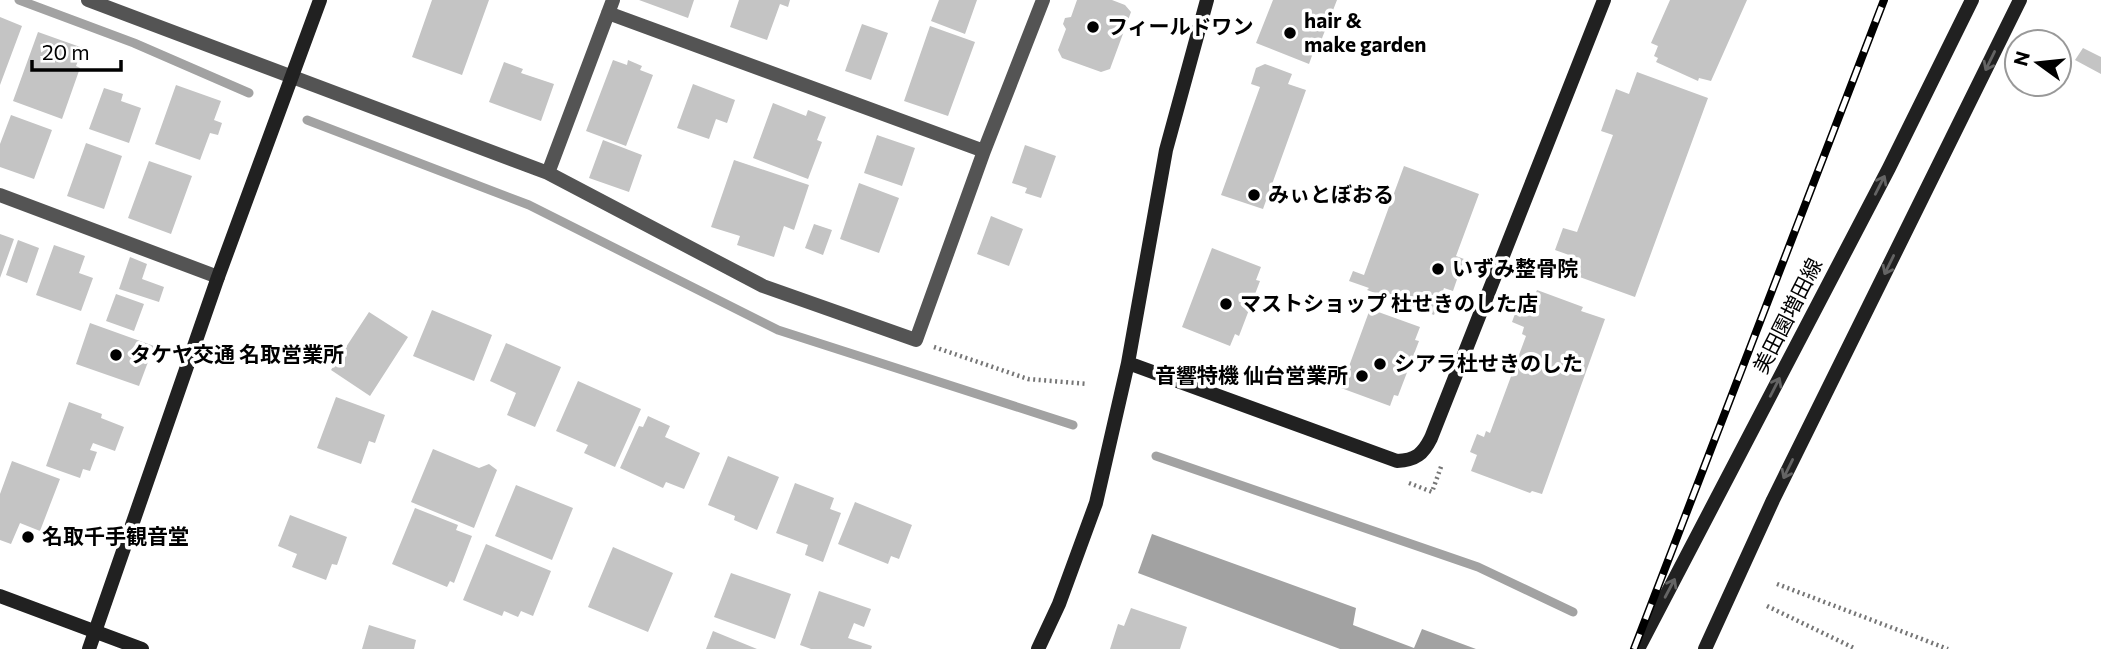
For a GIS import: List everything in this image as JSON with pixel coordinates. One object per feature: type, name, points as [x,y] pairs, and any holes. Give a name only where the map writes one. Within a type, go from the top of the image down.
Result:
[{"type":"street","points":[[88,0],[548,173],[763,286],[916,340],[984,151],[1043,0]]},
{"type":"street","points":[[89,649],[218,277],[320,0]]},
{"type":"street","points":[[1038,649],[1059,604],[1096,503],[1128,363],[1166,150],[1206,0]]},
{"type":"street","points":[[1128,363],[1397,461],[1415,458],[1423,453],[1604,0]]},
{"type":"street","name":"美田園増田線","points":[[1638,649],[1889,168],[1972,0]]},
{"type":"street","points":[[1705,649],[1773,500],[2020,0]]},
{"type":"street","points":[[548,173],[610,7],[984,151]]},
{"type":"street","points":[[0,195],[218,277]]},
{"type":"street","points":[[0,596],[142,649]]},
{"type":"path","points":[[916,340],[1028,379],[1088,384]]},
{"type":"path","points":[[1777,584],[1948,649]]},
{"type":"path","points":[[1767,606],[1856,649]]},
{"type":"shaded area","points":[[1152,534],[1356,608],[1353,625],[1414,648],[1422,629],[1476,649],[1340,649],[1138,573]]},
{"type":"building","points":[[432,0],[489,0],[462,75],[412,57]]},
{"type":"building","points":[[639,0],[694,0],[688,18]]},
{"type":"building","points":[[739,0],[790,0],[788,7],[780,4],[767,40],[730,27]]},
{"type":"building","points":[[939,0],[977,0],[965,34],[931,21]]},
{"type":"building","points":[[1077,0],[1112,0],[1125,5],[1131,12],[1110,69],[1101,72],[1062,58],[1058,50],[1066,29],[1063,24],[1065,18],[1071,17]]},
{"type":"building","points":[[1273,0],[1337,0],[1317,51],[1314,50],[1309,64],[1256,43]]},
{"type":"building","points":[[1670,0],[1747,0],[1711,81],[1699,78],[1698,81],[1656,62],[1658,58],[1654,56],[1658,46],[1651,43]]},
{"type":"building","points":[[0,17],[22,26],[0,85]]},
{"type":"building","points":[[862,24],[888,33],[871,80],[845,71]]},
{"type":"building","points":[[930,26],[975,42],[948,116],[904,101]]},
{"type":"building","points":[[38,32],[83,48],[76,66],[80,68],[62,119],[13,101]]},
{"type":"building","points":[[2083,48],[2101,57],[2101,74],[2075,60]]},
{"type":"building","points":[[613,60],[627,65],[628,60],[642,66],[640,70],[653,75],[626,146],[586,131]]},
{"type":"building","points":[[504,62],[523,69],[521,73],[554,84],[541,121],[489,102]]},
{"type":"building","points":[[1265,64],[1292,74],[1288,84],[1306,90],[1263,209],[1221,195],[1260,87],[1251,84],[1256,68]]},
{"type":"building","points":[[1637,72],[1708,98],[1635,297],[1563,271],[1569,255],[1555,250],[1563,228],[1577,232],[1613,135],[1601,131],[1616,89],[1629,94]]},
{"type":"building","points":[[693,84],[735,100],[727,123],[716,119],[709,139],[677,128]]},
{"type":"building","points":[[176,85],[221,101],[214,120],[222,123],[218,135],[210,133],[200,160],[155,144]]},
{"type":"building","points":[[104,88],[123,94],[121,101],[141,108],[129,143],[89,129]]},
{"type":"building","points":[[773,103],[806,116],[808,110],[826,117],[817,140],[822,142],[808,179],[753,158]]},
{"type":"building","points":[[11,115],[52,130],[34,179],[0,167],[0,144]]},
{"type":"building","points":[[877,135],[915,148],[902,186],[864,173]]},
{"type":"building","points":[[603,140],[642,155],[629,192],[589,178]]},
{"type":"building","points":[[86,143],[122,156],[104,209],[67,196]]},
{"type":"building","points":[[1025,145],[1056,156],[1041,198],[1025,193],[1027,188],[1012,183]]},
{"type":"building","points":[[734,160],[809,185],[794,230],[784,226],[774,257],[737,245],[740,236],[711,227]]},
{"type":"building","points":[[149,161],[192,176],[171,234],[128,218]]},
{"type":"building","points":[[1404,166],[1479,194],[1456,256],[1464,259],[1453,291],[1444,288],[1434,315],[1349,281],[1353,271],[1364,275]]},
{"type":"building","points":[[859,183],[899,198],[879,253],[840,239]]},
{"type":"building","points":[[991,216],[1023,229],[1009,266],[977,254]]},
{"type":"building","points":[[814,224],[832,230],[823,255],[805,248]]},
{"type":"building","points":[[0,234],[14,239],[0,278]]},
{"type":"building","points":[[18,240],[39,248],[27,283],[6,275]]},
{"type":"building","points":[[54,245],[85,256],[79,273],[93,278],[81,311],[36,295]]},
{"type":"building","points":[[1212,248],[1261,267],[1256,280],[1260,281],[1239,336],[1235,334],[1230,346],[1182,327]]},
{"type":"building","points":[[130,257],[147,264],[142,279],[164,287],[159,302],[119,289]]},
{"type":"building","points":[[1537,290],[1583,307],[1581,311],[1605,319],[1542,494],[1532,491],[1530,493],[1471,471],[1477,455],[1470,452],[1477,434],[1484,437],[1486,431],[1490,433],[1526,336],[1522,334],[1524,327],[1512,322],[1517,308],[1528,312]]},
{"type":"building","points":[[116,294],[144,304],[134,331],[106,321]]},
{"type":"building","name":"シアラ杜せきのした","points":[[1370,309],[1420,327],[1415,340],[1419,341],[1398,396],[1394,395],[1390,406],[1341,388]]},
{"type":"building","points":[[432,310],[492,335],[474,381],[413,356]]},
{"type":"building","points":[[369,312],[408,337],[370,396],[331,370]]},
{"type":"building","points":[[90,323],[154,346],[139,386],[76,364]]},
{"type":"building","points":[[506,343],[561,367],[535,427],[507,415],[516,393],[490,381]]},
{"type":"building","points":[[578,381],[641,409],[615,467],[584,453],[588,445],[556,431]]},
{"type":"building","points":[[336,397],[385,415],[375,443],[369,441],[361,464],[317,448]]},
{"type":"building","points":[[69,402],[102,414],[101,418],[124,427],[115,451],[93,443],[90,450],[97,452],[90,471],[83,469],[80,478],[46,466]]},
{"type":"building","points":[[648,416],[670,426],[665,437],[700,453],[684,489],[666,482],[663,488],[620,468],[639,426],[643,427]]},
{"type":"building","points":[[433,449],[479,468],[489,464],[497,470],[474,528],[411,502]]},
{"type":"building","points":[[728,456],[779,477],[757,530],[734,520],[735,516],[708,505]]},
{"type":"building","points":[[12,461],[60,479],[40,531],[20,523],[11,544],[0,540],[0,494]]},
{"type":"building","points":[[795,483],[834,498],[830,509],[841,513],[823,562],[805,555],[808,545],[776,533]]},
{"type":"building","points":[[516,485],[573,508],[552,560],[495,536]]},
{"type":"building","points":[[855,502],[912,525],[899,559],[891,556],[888,564],[838,544]]},
{"type":"building","points":[[415,508],[458,525],[456,530],[472,536],[454,583],[450,581],[447,587],[392,564]]},
{"type":"building","points":[[290,515],[347,537],[337,565],[332,564],[326,580],[292,567],[297,554],[278,546]]},
{"type":"building","points":[[486,544],[551,571],[533,616],[521,611],[518,617],[504,611],[502,616],[463,600]]},
{"type":"building","points":[[613,547],[673,573],[648,632],[588,607]]},
{"type":"building","points":[[731,573],[791,594],[775,639],[714,617]]},
{"type":"building","points":[[819,591],[871,609],[864,627],[854,623],[848,638],[872,646],[871,649],[811,649],[800,645]]},
{"type":"building","points":[[1131,608],[1187,627],[1180,649],[1110,649],[1118,624],[1124,626]]},
{"type":"building","points":[[369,625],[416,640],[414,649],[362,649]]},
{"type":"building","points":[[713,631],[757,649],[706,649]]},
{"type":"waterway","points":[[19,0],[134,43],[249,93]]},
{"type":"waterway","points":[[307,120],[529,205],[778,330],[1073,425]]},
{"type":"waterway","points":[[1156,456],[1478,567],[1573,612]]},
{"type":"railway","points":[[1634,649],[1884,0]]},
{"type":"place","name":"フィールドワン","points":[[1093,27]]},
{"type":"place","name":"hair & make garden","points":[[1290,33]]},
{"type":"place","name":"みぃとぼおる","points":[[1254,195]]},
{"type":"place","name":"いずみ整骨院","points":[[1438,269]]},
{"type":"place","name":"マストショップ 杜せきのした店","points":[[1226,304]]},
{"type":"place","name":"タケヤ交通 名取営業所","points":[[116,355]]},
{"type":"place","name":"シアラ杜せきのした","points":[[1380,364]]},
{"type":"place","name":"音響特機 仙台営業所","points":[[1362,376]]},
{"type":"place","name":"名取千手観音堂","points":[[28,537]]}]
